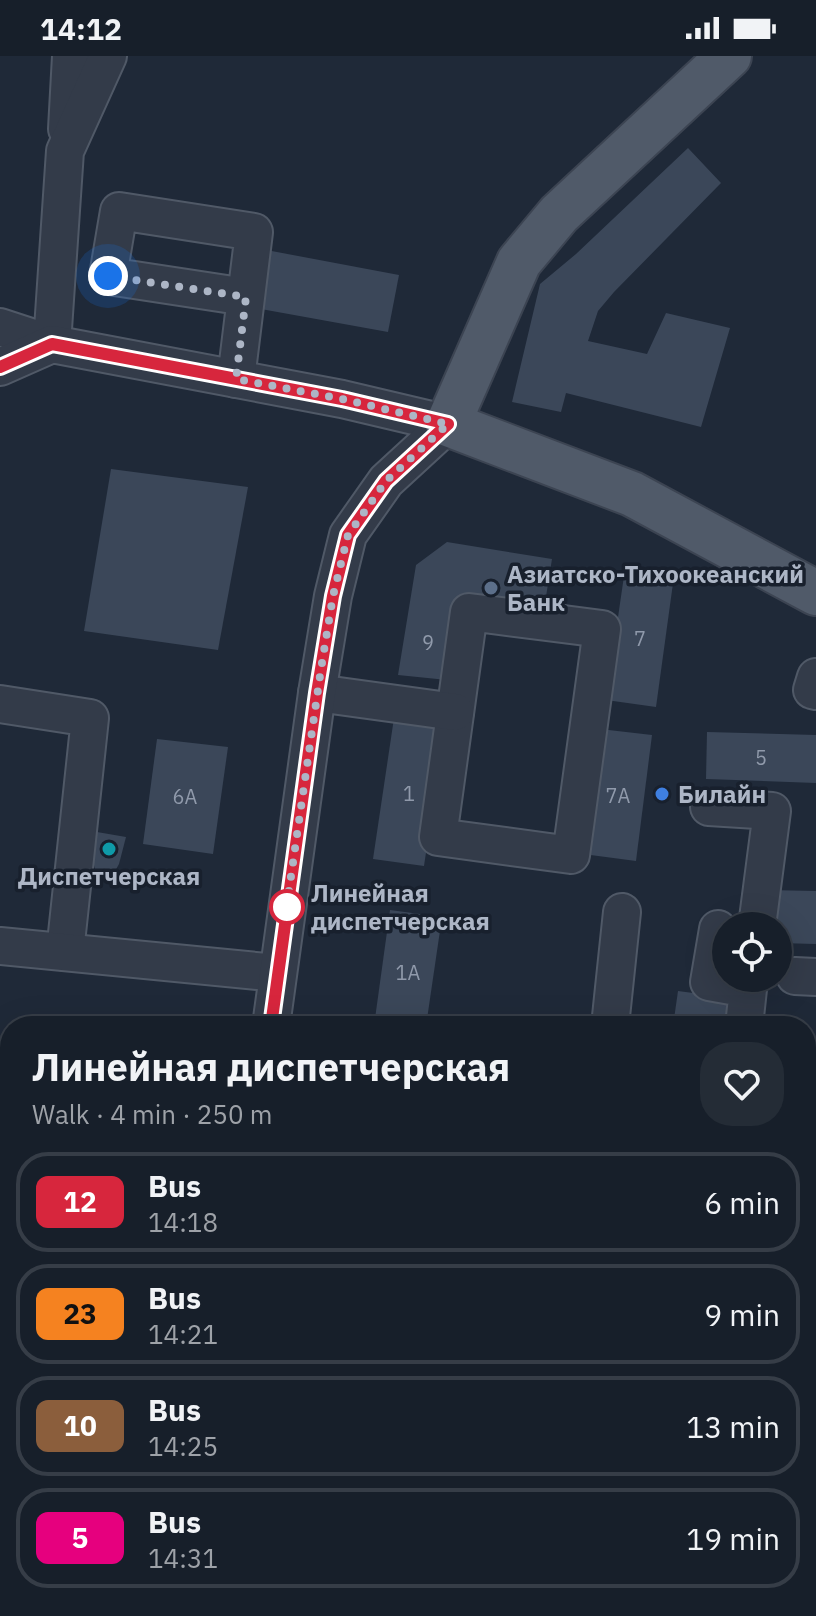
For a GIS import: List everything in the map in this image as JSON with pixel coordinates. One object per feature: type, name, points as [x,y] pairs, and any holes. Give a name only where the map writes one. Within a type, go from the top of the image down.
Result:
[{"type":"main road","points":[[729,56],[559,214],[519,262],[448,424],[632,494],[816,593]]},
{"type":"street","points":[[52,344],[71,56]]},
{"type":"street","points":[[65,151],[108,56]]},
{"type":"street","points":[[236,379],[246,297]]},
{"type":"street","points":[[0,327],[52,344],[342,399],[448,424]]},
{"type":"street","points":[[0,367],[52,344]]},
{"type":"street","points":[[272,1016],[317,693],[333,596],[348,535],[386,481],[448,424]]},
{"type":"street","points":[[469,612],[602,629],[571,855],[438,837],[455,712],[469,612]]},
{"type":"street","points":[[816,677],[812,690],[816,691]]},
{"type":"street","points":[[317,693],[455,712]]},
{"type":"street","points":[[0,704],[90,718],[65,952]]},
{"type":"street","points":[[709,807],[772,811],[759,912]]},
{"type":"street","points":[[611,1016],[622,912]]},
{"type":"street","points":[[0,946],[277,973]]},
{"type":"street","points":[[712,964],[709,982],[712,982]]},
{"type":"street","points":[[745,1016],[748,992]]},
{"type":"building","points":[[688,148],[721,183],[598,311],[588,341],[647,354],[666,313],[730,328],[701,427],[566,393],[561,412],[512,402],[540,284]]},
{"type":"building","points":[[261,249],[399,275],[388,332],[250,307]]},
{"type":"building","points":[[111,469],[248,487],[218,650],[84,631]]},
{"type":"building","points":[[447,542],[552,559],[544,609],[460,596],[447,680],[398,675],[416,565]]},
{"type":"building","points":[[625,569],[674,576],[656,707],[606,700]]},
{"type":"building","points":[[394,718],[445,726],[424,866],[373,859]]},
{"type":"building","points":[[600,729],[652,735],[636,861],[583,854]]},
{"type":"building","points":[[707,732],[816,735],[816,783],[706,779]]},
{"type":"building","points":[[157,739],[228,747],[213,854],[143,844]]},
{"type":"building","name":"Диспетчерская","points":[[97,832],[126,837],[119,864],[114,873],[106,878],[96,873],[93,861]]},
{"type":"building","points":[[767,890],[816,891],[816,944],[792,943],[792,912],[766,912]]},
{"type":"building","points":[[390,910],[442,917],[427,1016],[375,1016]]},
{"type":"building","points":[[678,991],[731,998],[728,1016],[674,1016]]},
{"type":"bus line","name":"12","points":[[0,367],[52,344],[342,399],[448,424],[386,481],[348,535],[333,596],[317,693],[272,1016]]},
{"type":"place","name":"Азиатско-Тихоокеанский Банк","points":[[491,588]]},
{"type":"place","name":"Билайн","points":[[662,794]]},
{"type":"place","name":"Диспетчерская","points":[[109,849]]},
{"type":"place","name":"Линейная диспетчерская","points":[[287,907]]},
{"type":"route","points":[[108,276],[246,297],[236,379],[342,399],[448,424],[386,481],[348,535],[333,596],[321,669],[286,911],[287,907]]}]
